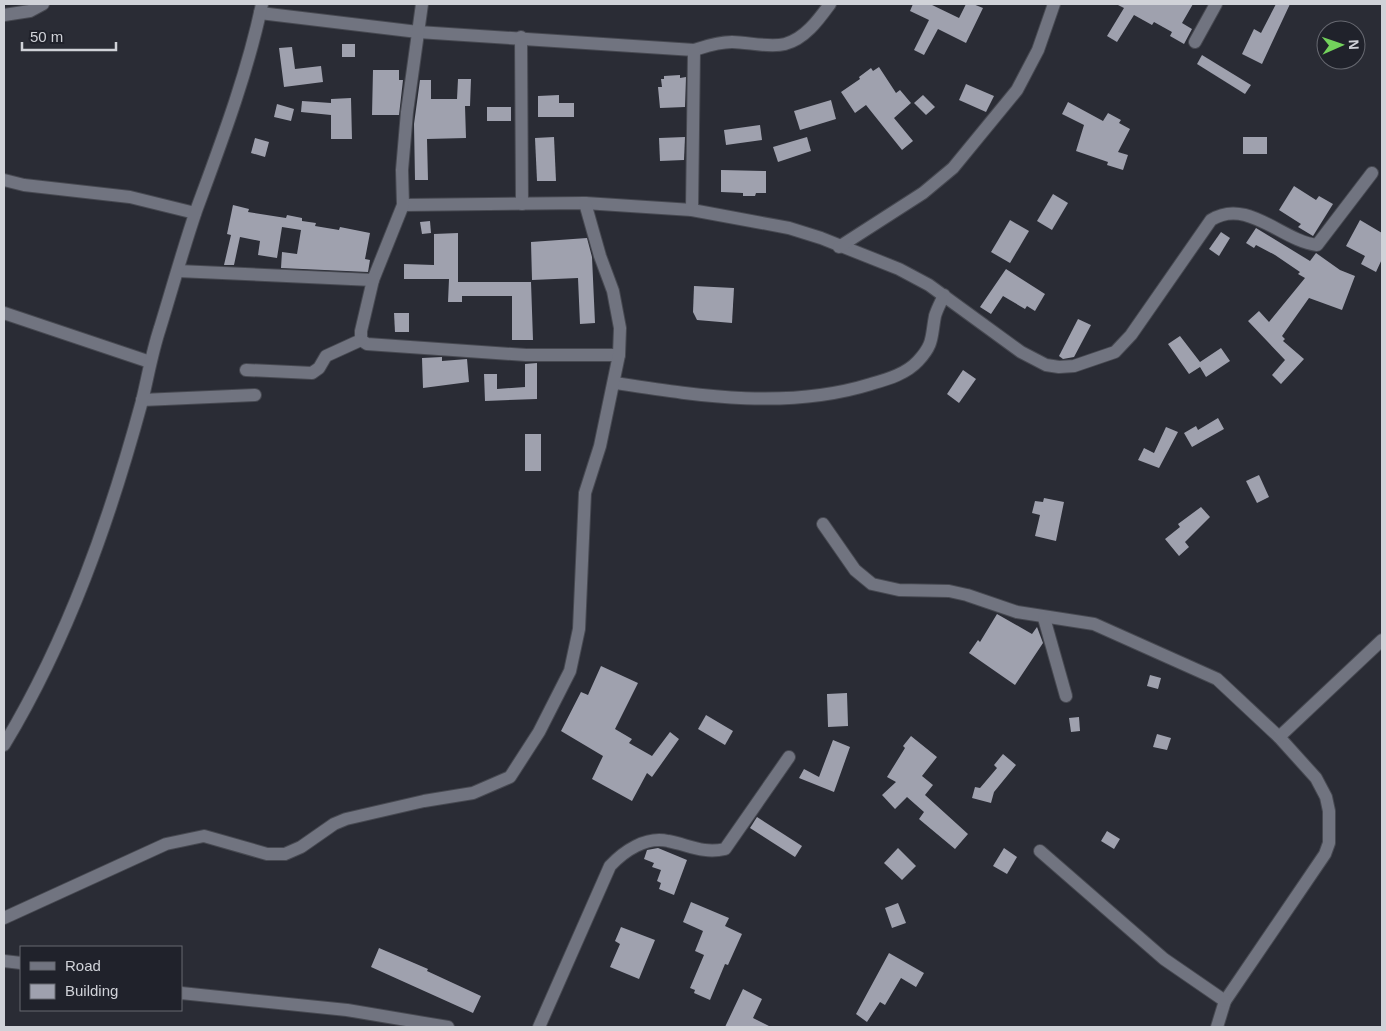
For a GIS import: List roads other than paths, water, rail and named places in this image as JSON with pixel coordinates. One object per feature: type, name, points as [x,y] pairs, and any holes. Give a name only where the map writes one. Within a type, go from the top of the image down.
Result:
[{"type":"street","points":[[4,15],[30,10],[43,4]]},
{"type":"street","points":[[361,340],[361,331],[373,280],[402,205],[402,170],[422,4]]},
{"type":"street","points":[[4,744],[36,688],[100,538],[142,400],[150,362],[195,213],[220,146],[261,8],[418,32],[694,50],[715,43],[732,42],[784,45],[796,40],[809,30],[830,4]]},
{"type":"street","points":[[839,247],[923,193],[953,168],[1017,90],[1038,50],[1054,4]]},
{"type":"street","points":[[1195,42],[1216,4]]},
{"type":"street","points":[[520,38],[522,204]]},
{"type":"street","points":[[692,210],[694,50]]},
{"type":"street","points":[[402,205],[586,203],[692,210],[789,228],[821,238],[839,247],[899,269],[944,296],[1021,352],[1046,364],[1074,366],[1115,352],[1131,335],[1196,240],[1216,217],[1221,214],[1238,213],[1317,245],[1372,173]]},
{"type":"street","points":[[4,180],[24,185],[130,196],[195,213]]},
{"type":"street","points":[[4,918],[166,844],[204,836],[266,854],[285,854],[301,848],[334,824],[346,819],[424,801],[473,793],[510,777],[539,732],[570,671],[580,629],[585,493],[600,446],[615,383],[619,355],[620,328],[613,291],[600,256],[586,203]]},
{"type":"street","points":[[178,271],[373,280]]},
{"type":"street","points":[[615,383],[720,398],[797,399],[849,391],[899,375],[917,363],[931,345],[935,314],[944,296]]},
{"type":"street","points":[[4,313],[150,362]]},
{"type":"street","points":[[361,340],[367,344],[526,355],[619,355]]},
{"type":"street","points":[[246,370],[312,373],[319,368],[326,356],[361,340]]},
{"type":"street","points":[[142,400],[255,396]]},
{"type":"street","points":[[823,524],[855,570],[872,584],[899,590],[949,591],[1044,618],[1094,624],[1217,679],[1280,737],[1316,778],[1326,797],[1331,828],[1325,854],[1225,1001],[1217,1027]]},
{"type":"street","points":[[1044,618],[1066,696]]},
{"type":"street","points":[[1280,737],[1382,640]]},
{"type":"street","points":[[539,1027],[610,866],[622,854],[654,840],[667,840],[704,852],[725,849],[789,757]]},
{"type":"street","points":[[1040,851],[1164,960],[1225,1001]]},
{"type":"street","points":[[4,961],[20,963]]},
{"type":"street","points":[[182,993],[348,1010],[448,1027]]}]
